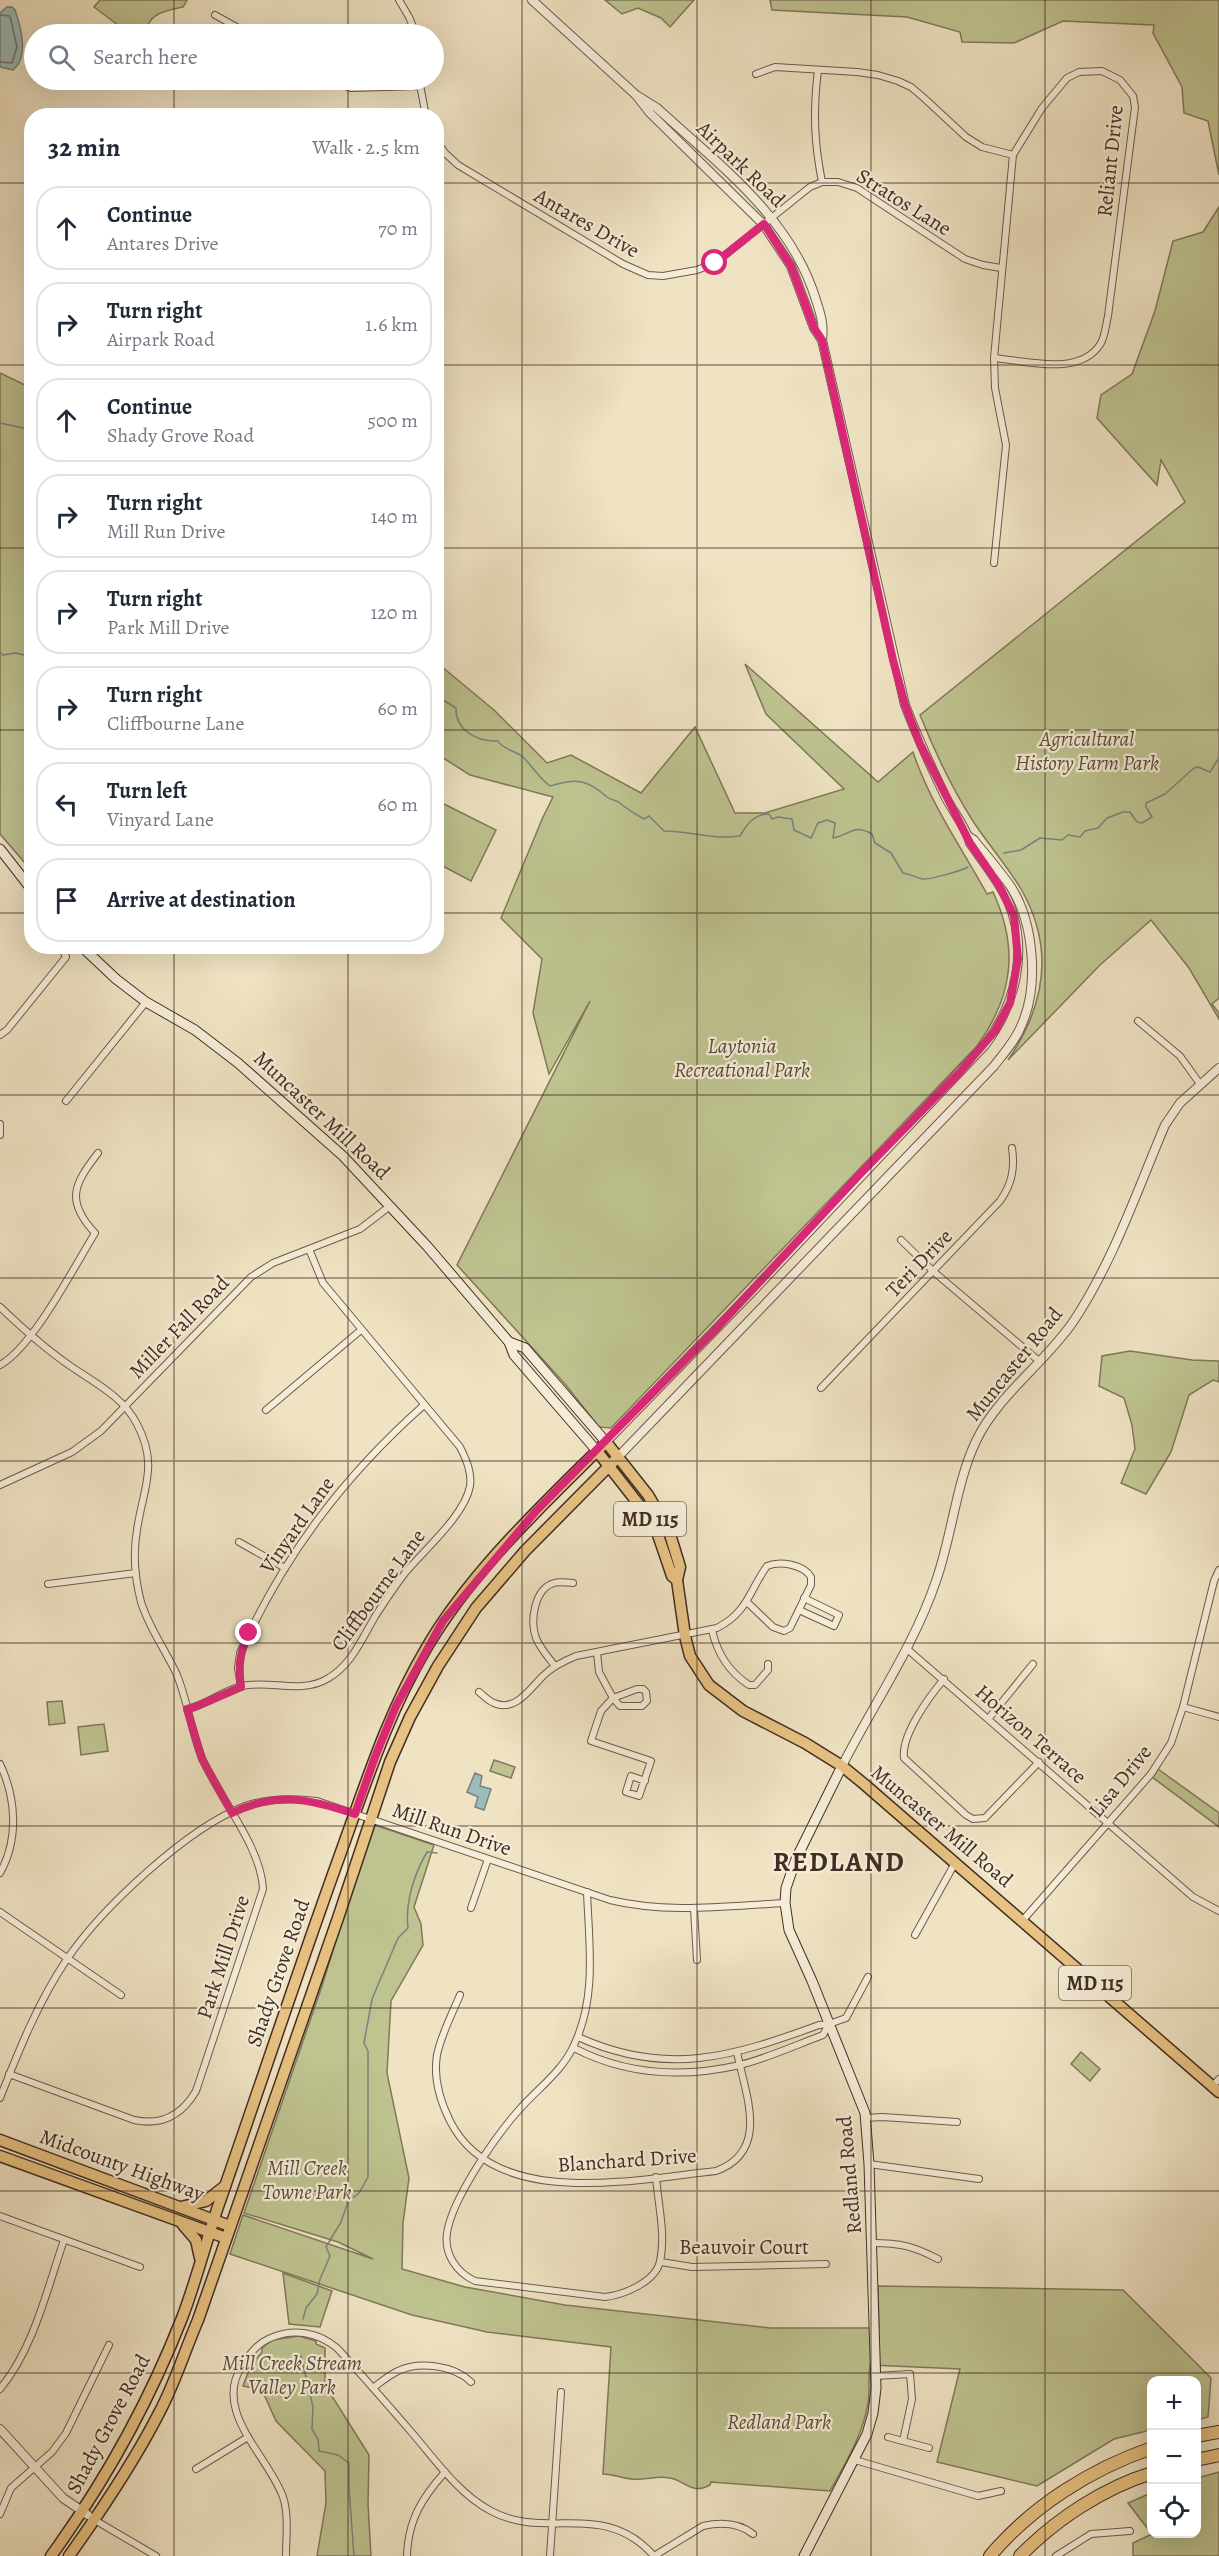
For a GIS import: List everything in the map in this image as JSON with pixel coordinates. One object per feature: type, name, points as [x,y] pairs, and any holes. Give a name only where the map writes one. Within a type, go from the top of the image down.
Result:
[{"type":"highway","points":[[1201,2435],[1219,2432]]},
{"type":"highway","points":[[990,2556],[1020,2526],[1064,2491],[1112,2464],[1147,2450]]},
{"type":"highway","points":[[1201,2459],[1219,2455]]},
{"type":"highway","points":[[1020,2556],[1076,2511],[1121,2485],[1147,2475]]},
{"type":"main road","points":[[0,849],[24,880]]},
{"type":"main road","name":"Muncaster Mill Road","points":[[89,954],[116,980],[146,1002],[195,1030],[238,1063],[343,1156],[390,1206],[509,1342],[514,1355],[597,1451],[651,1520],[672,1576],[677,1580]]},
{"type":"main road","name":"Muncaster Mill Road","points":[[509,1342],[525,1348],[648,1495],[669,1531],[680,1567],[677,1580],[690,1656],[710,1685],[723,1697],[755,1718],[805,1743],[842,1766],[1217,2086]]},
{"type":"main road","name":"Shady Grove Road","points":[[69,2556],[125,2438],[163,2365],[184,2314],[213,2220],[375,1757],[396,1706],[443,1621],[528,1520],[606,1442]]},
{"type":"main road","name":"Shady Grove Road","points":[[51,2556],[88,2516],[160,2412],[198,2320],[390,1762],[410,1717],[457,1635],[476,1608],[525,1551],[618,1457]]},
{"type":"main road","name":"Redland Road","points":[[804,2556],[855,2460],[871,2423],[875,2402],[872,2244],[865,2118],[854,2084],[789,1930],[785,1904],[786,1888],[800,1850],[842,1766]]},
{"type":"main road","name":"Midcounty Highway","points":[[0,2140],[230,2226]]},
{"type":"main road","name":"Midcounty Highway","points":[[0,2156],[226,2238]]},
{"type":"main road","points":[[180,2208],[206,2201],[225,2186]]},
{"type":"main road","points":[[176,2221],[192,2233],[199,2250],[200,2261]]},
{"type":"street","points":[[399,0],[412,24]]},
{"type":"street","name":"Airpark Road","points":[[532,0],[636,95],[658,121],[764,224],[791,266],[814,328],[822,340]]},
{"type":"street","points":[[215,15],[231,24]]},
{"type":"street","points":[[756,74],[775,67],[878,75],[898,81],[911,87],[966,137],[982,147],[1013,155]]},
{"type":"street","points":[[818,70],[813,108],[814,143],[822,182]]},
{"type":"street","name":"Reliant Drive","points":[[994,357],[1071,365],[1085,360],[1102,341],[1108,316],[1135,107],[1133,96],[1120,80],[1102,71],[1079,72],[1067,78],[1042,108],[1013,155],[994,357],[995,388],[1006,446],[994,563]]},
{"type":"street","points":[[421,90],[425,108]]},
{"type":"street","name":"Airpark Road","points":[[606,1442],[985,1045],[1003,1019],[1010,1003],[1016,979],[1018,945],[1007,900],[970,843],[948,801],[920,744],[905,705],[822,340],[824,326],[812,285],[798,256],[772,217],[657,108],[636,95]]},
{"type":"street","name":"Antares Drive","points":[[444,152],[458,165],[623,264],[648,275],[679,275],[715,263],[764,224]]},
{"type":"street","name":"Stratos Lane","points":[[764,224],[796,196],[822,182],[849,184],[965,259],[983,266],[1001,268]]},
{"type":"street","name":"Airpark Road","points":[[618,1457],[994,1066],[1018,1034],[1028,1007],[1033,975],[1032,955],[1023,912],[1011,887],[974,840],[968,836]]},
{"type":"street","points":[[0,1035],[7,1030],[66,957],[64,954]]},
{"type":"street","points":[[66,1101],[146,1002]]},
{"type":"street","points":[[1138,1021],[1180,1056],[1200,1084]]},
{"type":"street","name":"Muncaster Road","points":[[842,1766],[906,1648],[936,1582],[967,1464],[976,1440],[1010,1394],[1071,1324],[1090,1294],[1165,1125],[1180,1103],[1219,1068]]},
{"type":"street","points":[[0,1124],[0,1135]]},
{"type":"street","name":"Teri Drive","points":[[821,1388],[934,1272],[1006,1192],[1015,1165],[1012,1148]]},
{"type":"street","points":[[0,1365],[17,1353],[31,1336],[94,1233],[81,1218],[76,1200],[78,1182],[98,1153]]},
{"type":"street","name":"Miller Fall Road","points":[[0,1485],[72,1452],[100,1431],[251,1277],[273,1263],[360,1229],[390,1206]]},
{"type":"street","points":[[901,1240],[934,1272],[1039,1361]]},
{"type":"street","name":"Cliffbourne Lane","points":[[187,1709],[241,1687],[266,1684],[299,1687],[316,1684],[341,1669],[350,1660],[377,1614],[405,1574],[463,1505],[470,1485],[466,1459],[460,1447],[323,1283],[309,1249]]},
{"type":"street","points":[[0,1307],[31,1336],[112,1394],[125,1406]]},
{"type":"street","points":[[266,1410],[361,1330]]},
{"type":"street","name":"Vinyard Lane","points":[[241,1687],[238,1668],[240,1653],[285,1568],[327,1506],[355,1472],[384,1440],[424,1405]]},
{"type":"street","name":"Park Mill Drive","points":[[9,2074],[147,2123],[172,2117],[189,2102],[196,2091],[264,1888],[259,1864],[202,1759],[178,1678],[144,1610],[136,1573],[137,1529],[148,1487],[149,1464],[143,1437],[125,1406]]},
{"type":"street","points":[[239,1542],[285,1568]]},
{"type":"street","points":[[479,1692],[499,1705],[512,1704],[527,1694],[555,1666],[576,1656],[712,1630],[727,1623],[747,1602],[767,1566],[774,1563],[790,1565],[808,1572],[811,1577],[810,1585],[790,1628],[779,1631],[772,1627],[747,1602]]},
{"type":"street","name":"Lisa Drive","points":[[1023,1920],[1161,1760],[1171,1743],[1183,1707],[1214,1581],[1219,1570]]},
{"type":"street","points":[[48,1584],[136,1573]]},
{"type":"street","points":[[555,1666],[536,1638],[533,1618],[537,1602],[549,1586],[555,1582],[573,1583]]},
{"type":"street","points":[[799,1610],[834,1626],[839,1615],[804,1598]]},
{"type":"street","points":[[712,1630],[715,1646],[722,1658],[749,1685],[755,1685],[768,1670],[768,1664]]},
{"type":"street","name":"Horizon Terrace","points":[[906,1648],[1193,1897],[1219,1911]]},
{"type":"street","points":[[597,1652],[598,1672],[613,1698],[620,1706],[628,1708],[642,1706],[647,1701],[646,1692],[643,1689],[613,1698],[601,1711],[591,1741],[651,1761],[645,1781]]},
{"type":"street","points":[[989,1718],[1033,1664]]},
{"type":"street","points":[[944,1679],[923,1707],[903,1747],[904,1758],[966,1815],[973,1820],[985,1818],[1039,1762]]},
{"type":"street","points":[[1183,1707],[1219,1717]]},
{"type":"street","points":[[0,1764],[10,1788],[14,1809],[12,1838],[6,1862],[0,1873]]},
{"type":"street","name":"Mill Run Drive","points":[[0,2098],[38,2009],[67,1958],[110,1907],[152,1867],[201,1831],[232,1813],[262,1802],[296,1799],[317,1801],[587,1892],[642,1907],[668,1910],[785,1904]]},
{"type":"street","points":[[471,1908],[488,1859]]},
{"type":"street","points":[[915,1935],[955,1863]]},
{"type":"street","points":[[587,1892],[591,1977],[585,2013],[574,2048],[559,2068],[518,2111],[483,2157],[461,2197],[447,2235],[448,2250],[454,2264],[466,2277],[475,2281],[604,2297],[621,2295],[638,2288],[661,2262],[662,2244],[656,2177]]},
{"type":"street","points":[[694,1909],[697,1960]]},
{"type":"street","points":[[0,1912],[121,1995]]},
{"type":"street","points":[[578,2037],[617,2053],[640,2058],[689,2059],[737,2052],[846,2018],[868,1977]]},
{"type":"street","name":"Blanchard Drive","points":[[460,1995],[440,2046],[436,2071],[443,2108],[465,2143],[483,2157],[508,2172],[544,2182],[589,2183],[716,2171],[728,2167],[746,2147],[751,2125],[737,2052]]},
{"type":"street","points":[[574,2048],[600,2060],[639,2071],[678,2072],[740,2065],[823,2034],[829,2024]]},
{"type":"street","points":[[865,2118],[957,2122]]},
{"type":"street","points":[[869,2164],[979,2179]]},
{"type":"street","points":[[0,2216],[141,2267]]},
{"type":"street","points":[[0,2390],[16,2367],[29,2337],[64,2240]]},
{"type":"street","points":[[872,2244],[897,2243],[916,2248],[938,2259]]},
{"type":"street","name":"Beauvoir Court","points":[[661,2262],[692,2267],[826,2264]]},
{"type":"street","points":[[285,2556],[284,2500],[277,2483],[248,2436],[234,2405],[235,2380],[251,2351],[271,2337],[302,2333],[328,2341],[373,2388],[445,2472],[474,2500],[494,2512],[518,2520],[618,2528],[640,2540],[654,2556],[704,2526],[739,2525],[753,2534]]},
{"type":"street","points":[[0,2514],[11,2488],[52,2452],[66,2433],[109,2345]]},
{"type":"street","points":[[373,2388],[398,2371],[415,2366],[457,2371],[471,2382]]},
{"type":"street","points":[[876,2376],[910,2374],[912,2399],[903,2441]]},
{"type":"street","points":[[550,2556],[561,2392]]},
{"type":"street","points":[[0,2429],[63,2499],[147,2554],[156,2556]]},
{"type":"street","points":[[196,2469],[248,2436]]},
{"type":"street","points":[[888,2437],[929,2448]]},
{"type":"street","points":[[855,2460],[978,2496],[1001,2491]]},
{"type":"street","points":[[407,2556],[412,2524],[420,2502],[445,2472]]},
{"type":"street","points":[[1056,2556],[1091,2534],[1130,2531]]},
{"type":"green space","points":[[100,0],[187,0],[183,7],[158,14],[148,24],[117,24],[94,7]]},
{"type":"green space","points":[[605,0],[694,0],[670,27],[661,18],[638,8],[622,14]]},
{"type":"green space","points":[[770,0],[1219,0],[1219,175],[1208,121],[1184,113],[1182,87],[1153,33],[1154,25],[1063,21],[1014,43],[962,42],[960,32],[907,17],[772,10]]},
{"type":"green space","name":"Agricultural History Farm Park","points":[[1219,207],[1219,998],[1212,1004],[1219,1013],[1219,1019],[1189,968],[1151,920],[1100,965],[1008,1060],[1021,1040],[1037,998],[1042,955],[1039,933],[1032,911],[1021,889],[964,806],[943,768],[920,715],[1185,502],[1161,460],[1157,485],[1097,418],[1101,395],[1132,374],[1155,311],[1173,241],[1203,232]]},
{"type":"green space","points":[[0,373],[24,385],[24,862],[0,834]]},
{"type":"green space","name":"Laytonia Recreational Park","points":[[745,664],[878,782],[913,752],[928,789],[947,825],[987,894],[993,892],[1007,933],[1009,952],[1005,990],[989,1027],[977,1046],[611,1428],[599,1427],[565,1384],[457,1265],[590,1001],[549,1074],[533,1013],[542,959],[501,918],[553,797],[470,775],[444,758],[444,669],[494,710],[547,763],[571,755],[641,793],[695,727],[735,813],[765,813],[844,789],[766,714]]},
{"type":"green space","points":[[444,804],[496,830],[471,881],[444,867]]},
{"type":"green space","points":[[1130,1351],[1192,1360],[1219,1361],[1219,1382],[1213,1380],[1189,1395],[1171,1452],[1146,1494],[1121,1483],[1135,1449],[1132,1425],[1124,1398],[1099,1386],[1102,1356]]},
{"type":"green space","points":[[62,1701],[65,1723],[49,1725],[47,1702]]},
{"type":"green space","points":[[104,1724],[108,1751],[81,1755],[78,1727]]},
{"type":"green space","points":[[494,1760],[515,1767],[511,1778],[490,1771]]},
{"type":"green space","points":[[1158,1769],[1219,1813],[1219,1827],[1152,1777]]},
{"type":"green space","points":[[372,1824],[434,1845],[414,1907],[421,1924],[423,1945],[391,2001],[387,2073],[409,2178],[403,2223],[402,2269],[465,2287],[565,2305],[771,2328],[879,2328],[878,2286],[1123,2290],[1211,2378],[1208,2417],[1201,2419],[1201,2376],[1147,2376],[1147,2431],[1114,2439],[1037,2486],[937,2462],[960,2369],[870,2365],[866,2415],[853,2449],[830,2491],[711,2482],[710,2485],[700,2489],[669,2478],[636,2479],[603,2474],[611,2347],[487,2332],[412,2315],[230,2254],[243,2215],[373,2259],[338,2242],[244,2213],[322,1986]]},
{"type":"green space","points":[[1081,2052],[1100,2069],[1090,2081],[1071,2064]]},
{"type":"green space","name":"Mill Creek Stream Valley Park","points":[[283,2273],[332,2291],[320,2327],[289,2324]]},
{"type":"green space","name":"Mill Creek Stream Valley Park","points":[[299,2336],[316,2341],[316,2344],[325,2348],[325,2385],[369,2455],[368,2504],[371,2556],[317,2556],[326,2503],[325,2471],[276,2421],[262,2390],[243,2386],[251,2365],[262,2352],[262,2348],[272,2340]]},
{"type":"green space","points":[[1219,2472],[1219,2556],[1133,2556],[1133,2543],[1147,2536],[1201,2538],[1201,2477]]},
{"type":"green space","points":[[1147,2495],[1147,2528],[1128,2503]]},
{"type":"water","points":[[7,7],[15,10],[22,42],[21,58],[13,70],[0,67],[0,13]]},
{"type":"water","points":[[475,1773],[482,1776],[480,1786],[491,1789],[484,1810],[475,1807],[478,1797],[467,1792]]},
{"type":"waterway","points":[[0,423],[24,428]]},
{"type":"waterway","points":[[0,652],[3,655],[15,653],[24,655]]},
{"type":"waterway","points":[[444,701],[456,708],[459,723],[469,733],[482,739],[498,741],[520,755],[550,786],[574,781],[587,784],[644,819],[649,816],[664,831],[720,837],[740,836],[751,820],[769,814],[772,819],[778,817],[792,819],[794,830],[811,838],[818,823],[827,820],[835,823],[833,838],[856,830],[872,834],[875,843],[891,853],[903,873],[926,879],[968,867]]},
{"type":"waterway","points":[[1004,853],[1021,850],[1040,838],[1062,840],[1068,835],[1080,837],[1085,831],[1098,828],[1107,818],[1123,812],[1130,812],[1137,822],[1142,823],[1152,817],[1146,803],[1165,794],[1194,768],[1198,767],[1210,772],[1219,758]]},
{"type":"waterway","points":[[303,2319],[306,2308],[317,2294],[320,2279],[330,2256],[326,2247],[341,2222],[348,2202],[359,2193],[368,2177],[368,2051],[364,2043],[372,1999],[398,1938],[408,1928],[409,1899],[418,1870],[427,1852],[437,1853]]},
{"type":"waterway","points":[[301,2356],[313,2407],[312,2429],[318,2439],[319,2451],[338,2455],[349,2463],[354,2556]]},
{"type":"district","name":"REDLAND","points":[[839,1862]]},
{"type":"route","points":[[249,1633],[240,1653],[238,1668],[241,1687],[187,1709],[202,1759],[232,1813],[245,1806],[262,1802],[296,1799],[317,1801],[355,1814],[396,1706],[443,1621],[536,1511],[754,1290],[861,1173],[985,1045],[1003,1019],[1010,1003],[1018,959],[1014,916],[999,885],[970,843],[948,801],[920,744],[905,705],[822,340],[814,328],[791,266],[764,224],[715,263]]},
{"type":"park label","name":"Mill Creek Towne Park","points":[[307,2180]]},
{"type":"park label","name":"Redland Park","points":[[779,2422]]}]
